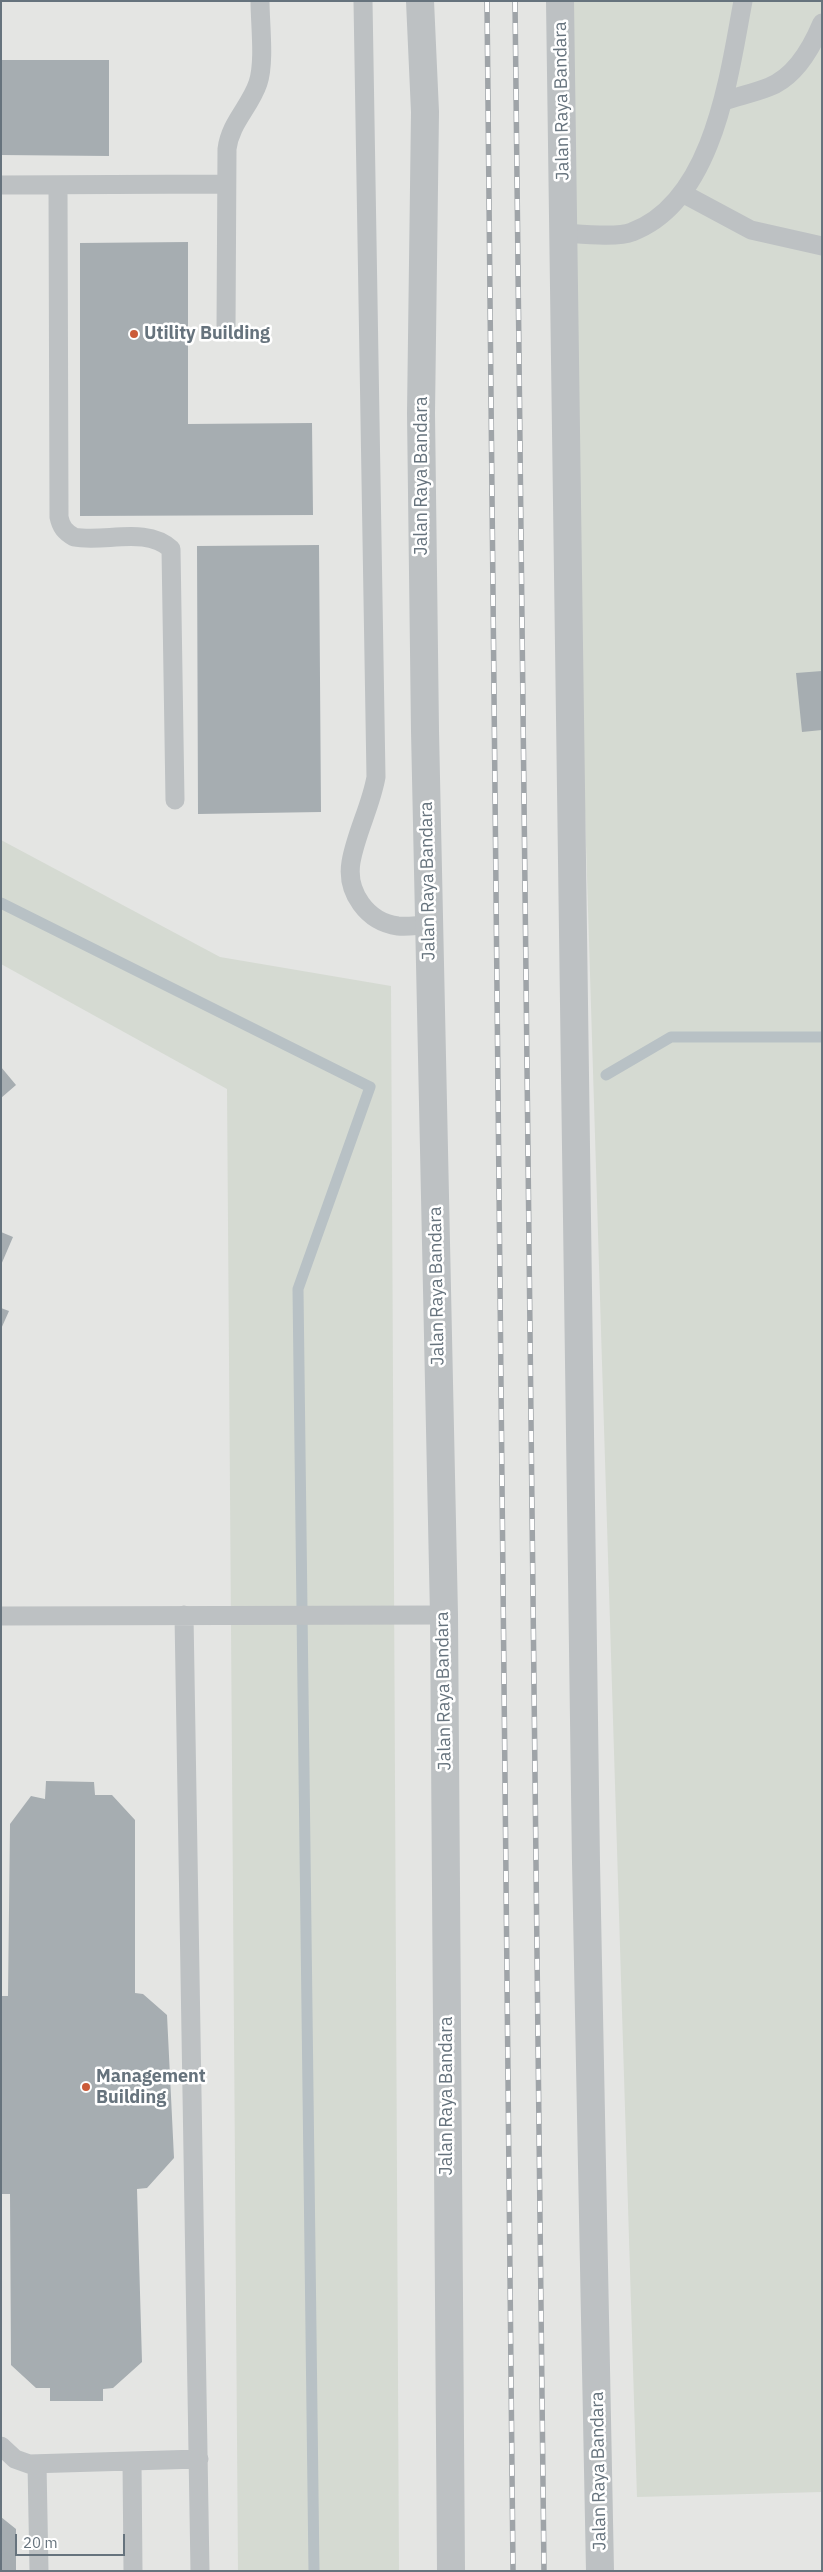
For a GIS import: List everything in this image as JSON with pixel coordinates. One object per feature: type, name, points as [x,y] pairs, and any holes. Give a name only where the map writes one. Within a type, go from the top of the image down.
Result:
[{"type":"street","name":"Jalan Raya Bandara","points":[[420,1],[424,112],[421,413],[429,925],[444,1615],[451,2571]]},
{"type":"street","name":"Jalan Raya Bandara","points":[[560,1],[586,1862],[600,2571]]},
{"type":"lane","points":[[226,330],[225,184],[228,141],[235,123],[255,90],[260,75],[260,1]]},
{"type":"lane","points":[[363,1],[376,777],[373,793],[351,861],[350,878],[354,892],[361,904],[372,915],[384,922],[398,926],[429,925]]},
{"type":"lane","points":[[564,233],[631,233],[657,218],[682,193],[706,154],[724,101],[744,1]]},
{"type":"lane","points":[[724,101],[771,87],[795,68],[814,44],[822,23]]},
{"type":"lane","points":[[1,185],[225,184]]},
{"type":"lane","points":[[58,185],[59,517],[61,525],[66,532],[74,537],[151,538],[171,549],[175,800]]},
{"type":"lane","points":[[682,193],[752,230],[822,246]]},
{"type":"lane","points":[[184,1615],[200,2571]]},
{"type":"lane","points":[[1,1616],[216,1615],[361,1617],[444,1615]]},
{"type":"lane","points":[[4,2455],[22,2462],[37,2464],[198,2459]]},
{"type":"lane","points":[[132,2461],[134,2571]]},
{"type":"lane","points":[[37,2464],[39,2571]]},
{"type":"shaded area","points":[[1,1],[822,1],[822,2571],[1,2571]]},
{"type":"shaded area","points":[[560,1],[822,1],[822,2492],[637,2497]]},
{"type":"shaded area","points":[[1,840],[220,957],[391,986],[399,2571],[238,2571],[227,1089],[1,964]]},
{"type":"building","points":[[1,60],[109,60],[109,156],[1,155]]},
{"type":"building","name":"Utility Building","points":[[188,242],[188,424],[312,423],[313,515],[80,516],[80,243]]},
{"type":"building","points":[[319,545],[321,812],[198,814],[197,546]]},
{"type":"building","points":[[822,671],[822,730],[802,732],[796,673]]},
{"type":"building","points":[[1,1067],[16,1085],[1,1098]]},
{"type":"building","points":[[1,1232],[13,1237],[1,1265]]},
{"type":"building","points":[[1,1308],[9,1311],[1,1329]]},
{"type":"building","name":"Management Building","points":[[46,1781],[94,1782],[95,1795],[112,1795],[135,1820],[135,1993],[143,1994],[167,2015],[174,2158],[147,2188],[137,2189],[142,2362],[113,2388],[103,2389],[103,2401],[50,2401],[50,2388],[36,2388],[11,2365],[10,2194],[1,2194],[1,1996],[8,1996],[10,1824],[31,1796],[45,1799]]},
{"type":"building","points":[[1,2517],[16,2529],[16,2571],[1,2571]]},
{"type":"waterway","points":[[1,903],[370,1087],[298,1289],[314,2571]]},
{"type":"waterway","points":[[606,1075],[671,1037],[822,1037]]},
{"type":"railway","points":[[487,1],[513,2571]]},
{"type":"railway","points":[[515,1],[544,2571]]},
{"type":"place","name":"Utility Building","points":[[134,334]]},
{"type":"place","name":"Management Building","points":[[86,2087]]}]
